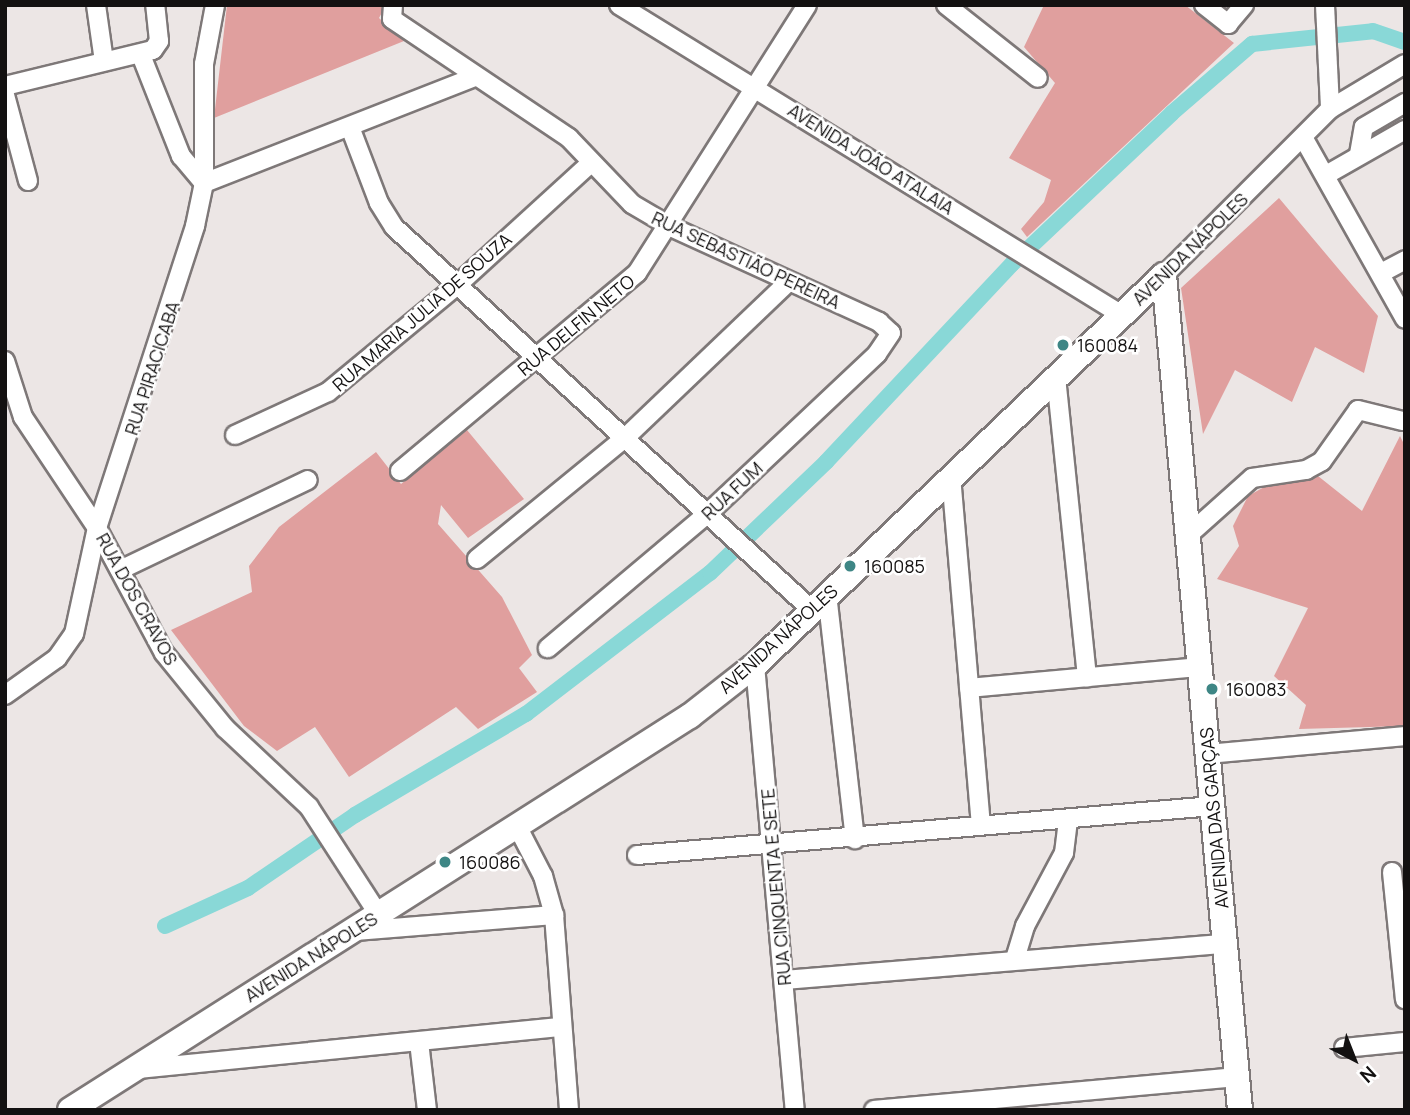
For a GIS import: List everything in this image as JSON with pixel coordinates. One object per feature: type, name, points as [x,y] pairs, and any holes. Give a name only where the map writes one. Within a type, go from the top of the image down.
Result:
[{"type":"main road","name":"AVENIDA NÁPOLES","points":[[70,1110],[379,915],[516,824],[690,716],[755,664],[1164,275]]},
{"type":"main road","name":"AVENIDA DAS GARÇAS","points":[[1164,275],[1185,538],[1208,754],[1240,1110]]},
{"type":"street","points":[[96,5],[104,61]]},
{"type":"street","points":[[5,86],[147,52],[159,41],[155,5]]},
{"type":"street","name":"RUA PIRACICABA","points":[[5,695],[68,646],[97,528],[157,356],[204,183],[204,64],[215,5]]},
{"type":"street","name":"AVENIDA JOÃO ATALAIA","points":[[619,5],[1122,315]]},
{"type":"street","name":"RUA DELFIN NETO","points":[[400,471],[637,273],[671,228],[807,5]]},
{"type":"street","points":[[946,5],[1038,78]]},
{"type":"street","points":[[1204,5],[1228,24],[1244,5]]},
{"type":"street","name":"RUA SEBASTIÃO PEREIRA","points":[[392,8],[393,19],[475,77],[533,110],[592,163],[615,191],[671,228],[787,283],[879,322]]},
{"type":"street","points":[[1329,8],[1330,109]]},
{"type":"street","points":[[147,52],[181,156],[204,183],[475,77]]},
{"type":"street","name":"AVENIDA NÁPOLES","points":[[1164,275],[1304,139],[1330,109],[1405,64]]},
{"type":"street","points":[[5,95],[28,181]]},
{"type":"street","points":[[1359,154],[1364,127],[1405,103]]},
{"type":"street","points":[[350,127],[384,215],[455,287],[626,437],[739,545],[820,602],[855,839]]},
{"type":"street","points":[[1326,175],[1405,130]]},
{"type":"street","points":[[1304,139],[1405,319]]},
{"type":"street","name":"RUA MARIA JULIA DE SOUZA","points":[[235,435],[328,392],[455,287],[592,163]]},
{"type":"street","points":[[1381,273],[1405,260]]},
{"type":"street","points":[[477,559],[626,437],[787,283]]},
{"type":"street","name":"RUA FUM","points":[[548,648],[706,515],[877,354],[891,333],[879,322]]},
{"type":"street","name":"RUA DOS CRAVOS","points":[[5,360],[23,416],[97,528],[177,672],[328,835],[379,915]]},
{"type":"street","points":[[1056,377],[1087,677]]},
{"type":"street","points":[[5,409],[23,416]]},
{"type":"street","points":[[1185,538],[1252,478],[1306,470],[1322,461],[1358,410],[1404,419]]},
{"type":"street","points":[[951,476],[981,825]]},
{"type":"street","points":[[120,570],[308,480]]},
{"type":"street","name":"RUA CINQUENTA E SETE","points":[[755,664],[795,1110]]},
{"type":"street","points":[[969,688],[1199,667]]},
{"type":"street","points":[[1208,754],[1405,736]]},
{"type":"street","points":[[637,855],[773,846],[1213,806]]},
{"type":"street","points":[[1015,959],[1025,926],[1061,862],[1068,819]]},
{"type":"street","points":[[516,824],[543,876],[554,915],[569,1110]]},
{"type":"street","points":[[1392,872],[1405,999]]},
{"type":"street","points":[[352,931],[554,915]]},
{"type":"street","points":[[784,979],[1225,944]]},
{"type":"street","points":[[132,1069],[562,1027]]},
{"type":"street","points":[[419,1042],[427,1110]]},
{"type":"street","points":[[1344,1048],[1405,1042]]},
{"type":"street","points":[[874,1110],[1013,1103],[1237,1077]]},
{"type":"shaded area","points":[[227,5],[386,5],[379,18],[404,41],[214,118]]},
{"type":"shaded area","points":[[1044,5],[1185,5],[1234,43],[1027,237],[1021,229],[1044,202],[1051,180],[1009,158],[1055,83],[1024,47]]},
{"type":"shaded area","points":[[1279,198],[1378,316],[1364,373],[1315,347],[1292,402],[1235,370],[1203,434],[1181,288]]},
{"type":"shaded area","points":[[467,430],[524,499],[468,538],[441,505],[438,524],[502,597],[532,655],[519,668],[537,692],[478,729],[456,707],[349,777],[315,727],[277,751],[244,726],[171,630],[252,592],[249,566],[279,527],[376,452],[401,484]]},
{"type":"shaded area","points":[[1400,436],[1405,446],[1405,726],[1299,729],[1306,705],[1274,676],[1308,608],[1217,579],[1239,546],[1233,526],[1248,496],[1266,486],[1318,476],[1362,511]]},
{"type":"waterway","points":[[1337,35],[1373,31],[1405,42]]},
{"type":"waterway","points":[[165,926],[248,888],[355,815],[526,714],[710,573],[826,462],[1012,264],[1172,113],[1252,44],[1317,37]]},
{"type":"place","name":"160084","points":[[1063,345]]},
{"type":"place","name":"160085","points":[[850,566]]},
{"type":"place","name":"160083","points":[[1212,689]]},
{"type":"place","name":"160086","points":[[445,862]]}]
